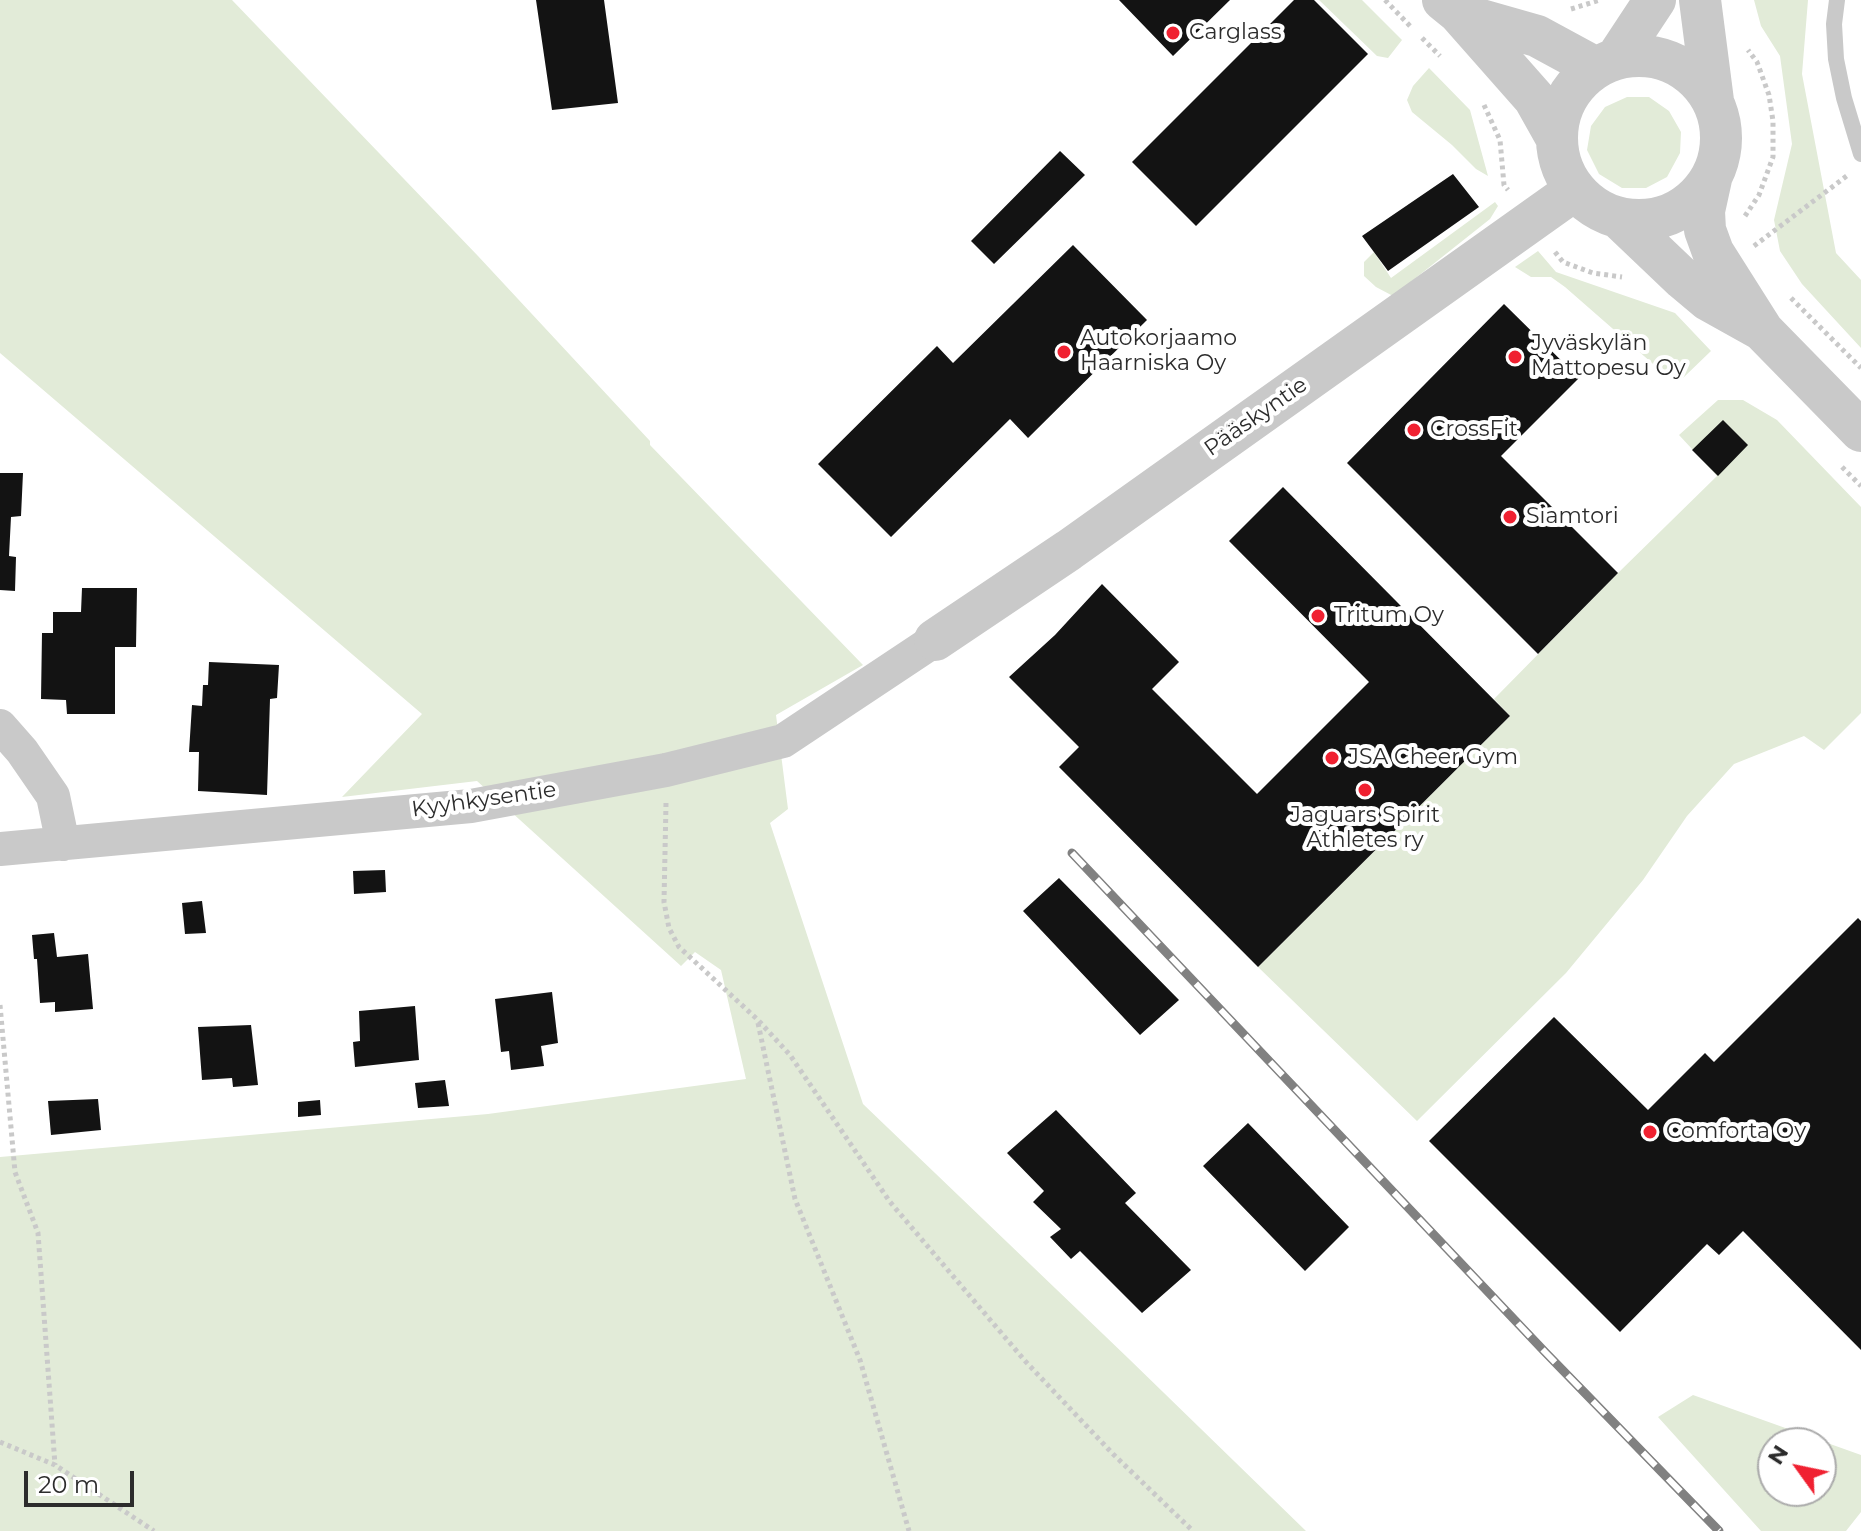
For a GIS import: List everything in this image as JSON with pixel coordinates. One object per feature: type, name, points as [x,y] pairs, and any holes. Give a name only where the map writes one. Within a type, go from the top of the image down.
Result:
[{"type":"street","points":[[1655,0],[1606,63],[1580,81],[1567,98],[1559,118],[1557,139],[1562,166],[1575,190],[1595,208],[1620,219],[1641,221],[1662,218],[1682,209],[1698,196],[1711,179]]},
{"type":"street","points":[[1700,0],[1713,101],[1720,120],[1722,140],[1704,211],[1705,230],[1713,252],[1763,331],[1861,431]]},
{"type":"street","points":[[1451,7],[1606,63],[1635,55],[1672,62],[1689,72],[1713,101]]},
{"type":"street","points":[[1451,7],[1534,98],[1557,139]]},
{"type":"street","name":"Pääskyntie","points":[[935,640],[1080,542],[1575,190]]},
{"type":"street","points":[[1620,219],[1708,300],[1763,331]]},
{"type":"street","name":"Kyyhkysentie","points":[[0,849],[471,806],[666,770],[783,741],[935,640]]},
{"type":"street","points":[[0,726],[22,751],[53,796],[63,844]]},
{"type":"lane","points":[[1837,0],[1834,24],[1836,59],[1861,154]]},
{"type":"path","points":[[1385,0],[1441,57]]},
{"type":"path","points":[[1753,246],[1849,174]]},
{"type":"path","points":[[1745,236],[1761,258]]},
{"type":"path","points":[[1787,294],[1861,368]]},
{"type":"path","points":[[666,770],[664,902],[669,928],[679,947],[758,1020],[790,1055],[890,1202],[1026,1362],[1113,1454],[1193,1531]]},
{"type":"path","points":[[0,1005],[15,1172],[38,1233],[55,1465]]},
{"type":"path","points":[[758,1020],[795,1199],[860,1360],[909,1531]]},
{"type":"path","points":[[0,1442],[55,1465],[154,1531]]},
{"type":"green space","points":[[0,0],[232,0],[478,256],[650,441],[650,445],[863,665],[776,715],[788,809],[770,823],[863,1104],[1306,1531],[0,1531],[0,1157],[488,1114],[746,1079],[721,970],[695,952],[681,966],[477,781],[342,797],[422,714],[0,353]]},
{"type":"green space","points":[[1319,0],[1362,0],[1402,40],[1388,58],[1377,56]]},
{"type":"green space","points":[[1754,0],[1808,0],[1802,74],[1836,253],[1861,280],[1861,348],[1802,284],[1780,251],[1774,220],[1792,144],[1780,56],[1761,26]]},
{"type":"green space","points":[[1429,68],[1470,110],[1488,176],[1412,112],[1407,100],[1413,86]]},
{"type":"green space","points":[[1627,97],[1649,97],[1669,111],[1681,132],[1680,153],[1667,177],[1646,188],[1622,188],[1599,174],[1587,150],[1591,126],[1605,107]]},
{"type":"green space","points":[[1495,202],[1498,206],[1490,219],[1393,296],[1364,276],[1364,262],[1374,252],[1391,278]]},
{"type":"green space","points":[[1538,251],[1556,272],[1675,313],[1711,351],[1683,378],[1668,377],[1565,287],[1551,277],[1531,277],[1515,267]]},
{"type":"green space","points":[[1718,400],[1743,400],[1777,420],[1861,507],[1861,713],[1824,750],[1804,736],[1734,764],[1687,816],[1643,880],[1566,973],[1417,1121],[1258,967],[1510,716],[1494,699],[1717,476],[1679,435]]},
{"type":"green space","points":[[1693,1395],[1783,1427],[1757,1427],[1757,1507],[1837,1507],[1837,1446],[1861,1455],[1861,1512],[1846,1531],[1761,1531],[1658,1417]]},
{"type":"building","points":[[536,0],[604,0],[618,103],[552,110]]},
{"type":"building","points":[[1119,0],[1230,0],[1173,56]]},
{"type":"building","points":[[1294,0],[1314,0],[1368,54],[1196,226],[1132,162]]},
{"type":"building","points":[[1060,151],[1085,175],[994,264],[971,241]]},
{"type":"building","points":[[1453,174],[1479,207],[1388,271],[1362,236]]},
{"type":"building","points":[[1073,245],[1147,320],[1028,438],[1010,419],[891,537],[818,464],[937,346],[953,363]]},
{"type":"building","points":[[1504,304],[1579,378],[1501,456],[1618,573],[1538,654],[1347,463]]},
{"type":"building","points":[[1723,420],[1748,445],[1718,476],[1692,450]]},
{"type":"building","points":[[0,473],[23,473],[21,516],[11,517],[9,556],[16,557],[15,591],[0,590]]},
{"type":"building","points":[[1283,487],[1510,716],[1258,967],[1059,767],[1079,747],[1009,677],[1055,635],[1102,584],[1179,662],[1152,689],[1257,794],[1369,682],[1229,541]]},
{"type":"building","points":[[82,588],[137,588],[136,647],[115,647],[115,714],[67,714],[66,700],[41,699],[42,633],[53,633],[53,612],[81,612]]},
{"type":"building","points":[[209,662],[279,665],[277,698],[270,699],[267,795],[198,791],[199,752],[189,752],[192,705],[202,706],[203,685],[208,685]]},
{"type":"building","points":[[385,870],[386,892],[354,894],[353,871]]},
{"type":"building","points":[[1059,878],[1179,1000],[1140,1035],[1023,911]]},
{"type":"building","points":[[202,901],[206,933],[185,934],[182,903]]},
{"type":"building","name":"Comforta Oy","points":[[1858,918],[1861,921],[1861,1350],[1743,1231],[1719,1255],[1707,1244],[1620,1332],[1429,1141],[1554,1017],[1648,1110],[1705,1053],[1714,1062]]},
{"type":"building","points":[[54,933],[57,957],[88,954],[93,1009],[55,1012],[55,1002],[40,1003],[32,935]]},
{"type":"building","points":[[552,992],[558,1043],[541,1046],[544,1066],[511,1070],[509,1051],[501,1052],[495,999]]},
{"type":"building","points":[[415,1006],[419,1060],[355,1067],[353,1042],[360,1041],[359,1011]]},
{"type":"building","points":[[251,1025],[258,1085],[233,1087],[232,1078],[202,1080],[198,1027]]},
{"type":"building","points":[[445,1080],[449,1106],[418,1108],[415,1083]]},
{"type":"building","points":[[98,1099],[101,1130],[51,1135],[48,1101]]},
{"type":"building","points":[[320,1100],[321,1115],[298,1117],[298,1102]]},
{"type":"building","points":[[1056,1110],[1136,1193],[1125,1203],[1191,1270],[1142,1313],[1080,1251],[1071,1259],[1050,1237],[1061,1229],[1033,1202],[1044,1191],[1007,1153]]},
{"type":"building","points":[[1248,1123],[1349,1227],[1305,1271],[1203,1166]]},
{"type":"railway","points":[[1072,853],[1719,1531]]},
{"type":"place","name":"Carglass","points":[[1173,33]]},
{"type":"place","name":"Autokorjaamo Haarniska Oy","points":[[1064,352]]},
{"type":"place","name":"Jyväskylän Mattopesu Oy","points":[[1515,357]]},
{"type":"place","name":"CrossFit","points":[[1414,430]]},
{"type":"place","name":"Siamtori","points":[[1510,517]]},
{"type":"place","name":"Tritum Oy","points":[[1318,616]]},
{"type":"place","name":"JSA Cheer Gym","points":[[1332,758]]},
{"type":"place","name":"Jaguars Spirit Athletes ry","points":[[1365,790]]},
{"type":"place","name":"Comforta Oy","points":[[1650,1132]]}]
